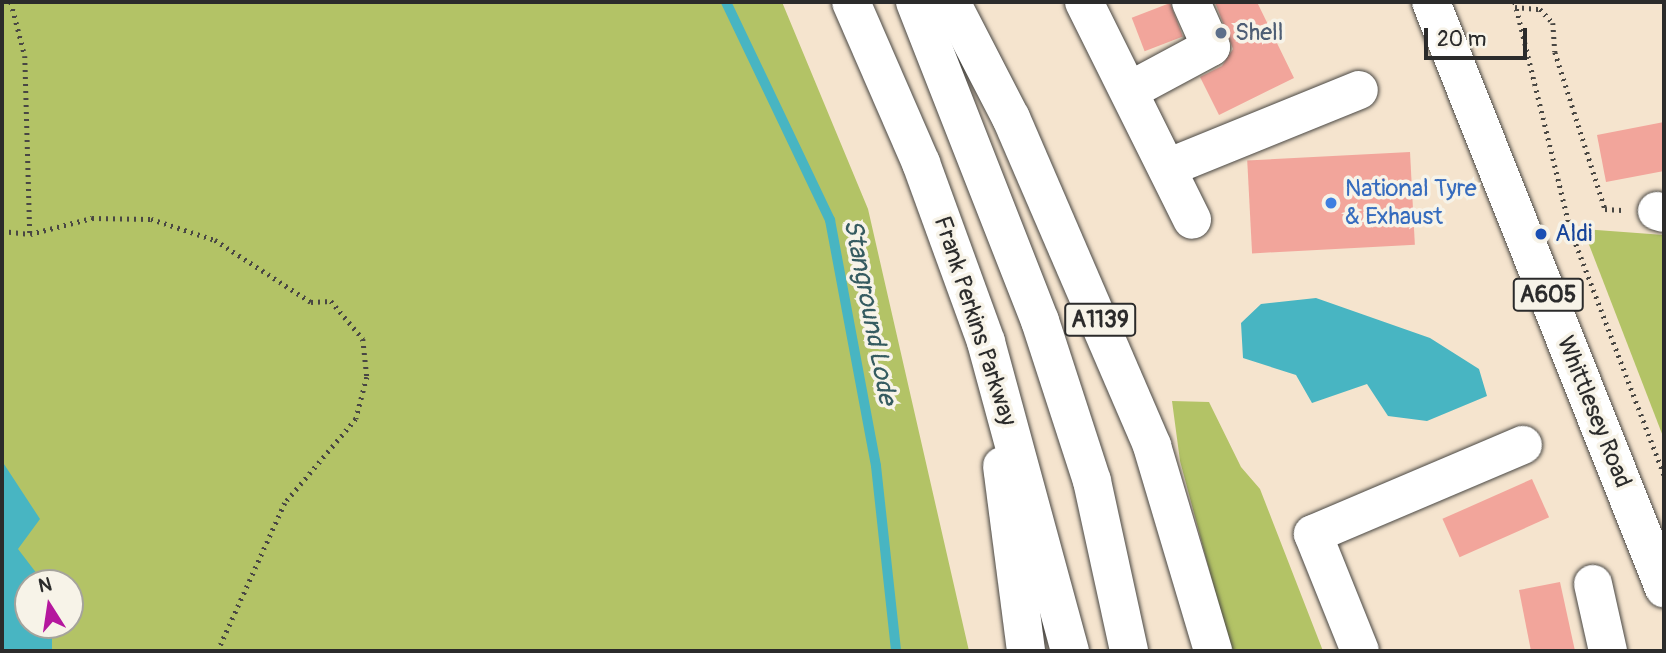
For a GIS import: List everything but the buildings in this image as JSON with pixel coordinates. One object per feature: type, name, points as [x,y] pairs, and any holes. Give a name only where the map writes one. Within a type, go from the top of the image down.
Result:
[{"type":"main road","name":"Frank Perkins Parkway","points":[[851,2],[921,163],[986,342],[1070,651]]},
{"type":"main road","name":"A1139","points":[[915,2],[975,143],[1092,481],[1129,651]]},
{"type":"main road","name":"A1139","points":[[951,2],[1012,118],[1152,446],[1213,651]]},
{"type":"main road","points":[[1084,2],[1192,220]]},
{"type":"main road","points":[[1129,91],[1211,47],[1191,2]]},
{"type":"main road","name":"Whittlesey Road","points":[[1431,2],[1664,588]]},
{"type":"main road","points":[[1167,168],[1359,90]]},
{"type":"main road","points":[[986,342],[1026,651]]},
{"type":"main road","points":[[1360,651],[1313,534],[1523,445]]},
{"type":"main road","points":[[1593,584],[1608,651]]},
{"type":"path","points":[[11,2],[25,56],[30,234]]},
{"type":"path","points":[[1660,212],[1605,209],[1555,52],[1553,23],[1540,9],[1515,4],[1571,231],[1664,475]]},
{"type":"path","points":[[2,231],[30,234],[92,218],[151,219],[215,240],[311,302],[331,301],[363,339],[367,377],[356,419],[285,503],[218,651]]},
{"type":"green space","points":[[2,2],[782,2],[868,209],[969,651],[2,651]]},
{"type":"green space","points":[[1583,229],[1664,235],[1664,439]]},
{"type":"green space","points":[[1172,401],[1209,402],[1241,467],[1260,489],[1323,651],[1231,651],[1180,461]]},
{"type":"water","points":[[1316,298],[1430,338],[1479,369],[1487,396],[1427,421],[1388,416],[1367,384],[1312,403],[1296,375],[1243,358],[1241,323],[1261,304]]},
{"type":"water","points":[[2,461],[40,519],[18,549],[33,569],[14,569],[14,639],[52,639],[52,651],[2,651]]},
{"type":"waterway","name":"Stanground Lode","points":[[726,2],[830,220],[876,466],[896,651]]},
{"type":"place","name":"Shell","points":[[1221,33]]},
{"type":"place","name":"National Tyre & Exhaust","points":[[1331,203]]},
{"type":"place","name":"Aldi","points":[[1541,234]]}]
